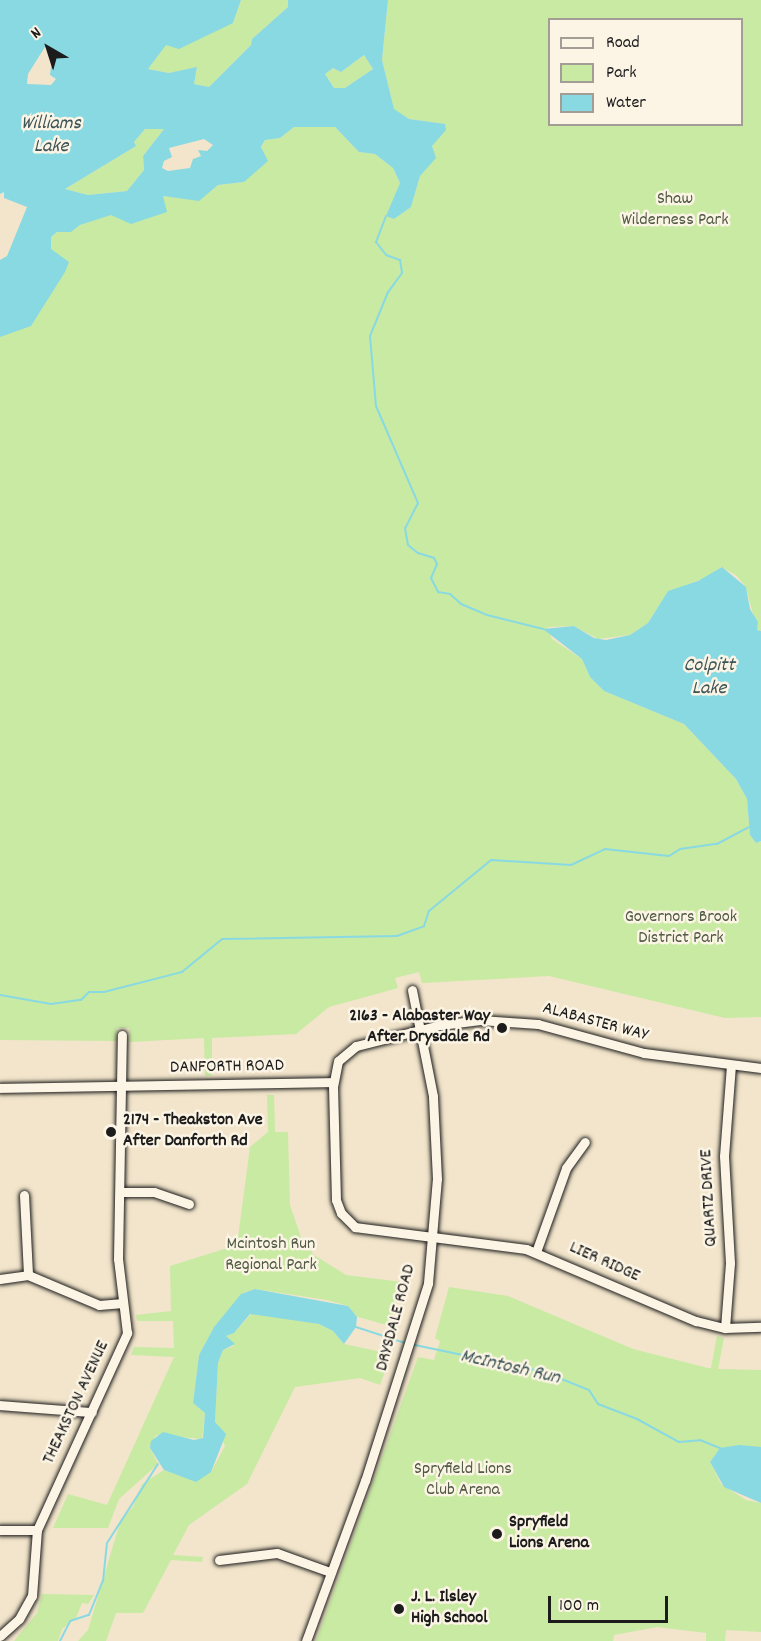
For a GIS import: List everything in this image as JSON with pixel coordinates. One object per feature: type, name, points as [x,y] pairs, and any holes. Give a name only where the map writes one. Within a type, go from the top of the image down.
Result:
[{"type":"street","name":"DRYSDALE ROAD","points":[[306,1641],[399,1375],[428,1283],[437,1179],[433,1096],[422,1031],[412,990]]},
{"type":"street","name":"ALABASTER WAY","points":[[333,1082],[338,1062],[350,1049],[422,1031],[480,1020],[538,1024],[644,1053],[731,1066],[761,1068]]},
{"type":"street","name":"THEAKSTON AVENUE","points":[[37,1530],[127,1333],[118,1259],[123,1035]]},
{"type":"street","name":"QUARTZ DRIVE","points":[[725,1328],[730,1263],[724,1146],[731,1066]]},
{"type":"street","name":"DANFORTH ROAD","points":[[0,1088],[333,1082]]},
{"type":"street","name":"LIER RIDGE","points":[[333,1082],[335,1192],[341,1213],[363,1231],[431,1234],[536,1252],[690,1319],[725,1328],[761,1327]]},
{"type":"street","points":[[536,1252],[566,1168],[585,1142]]},
{"type":"street","points":[[121,1192],[154,1192],[189,1204]]},
{"type":"street","points":[[24,1195],[28,1275]]},
{"type":"street","points":[[0,1279],[28,1275],[99,1305],[123,1303]]},
{"type":"street","points":[[0,1405],[92,1412]]},
{"type":"street","points":[[0,1530],[37,1530],[32,1596],[12,1628],[0,1636]]},
{"type":"street","points":[[219,1560],[277,1553],[330,1572]]},
{"type":"green space","points":[[241,0],[288,0],[288,7],[252,39],[251,45],[209,87],[194,84],[197,68],[169,73],[148,69],[166,44],[233,23]]},
{"type":"green space","points":[[388,0],[761,0],[761,631],[757,630],[746,587],[736,575],[721,567],[712,575],[667,593],[648,623],[630,635],[598,639],[574,626],[547,627],[552,639],[582,659],[590,677],[604,691],[684,724],[736,779],[747,799],[750,835],[756,843],[761,841],[761,1017],[725,1018],[549,976],[422,983],[419,972],[395,978],[398,988],[329,1007],[296,1034],[212,1038],[212,1076],[205,1076],[204,1038],[130,1042],[129,1028],[117,1028],[116,1041],[0,1040],[0,283],[57,232],[71,232],[80,225],[162,196],[199,200],[218,185],[244,182],[265,140],[280,138],[294,127],[335,127],[359,152],[375,154],[393,168],[400,183],[394,219],[411,207],[420,176],[435,158],[432,146],[444,124],[409,119],[394,110],[382,60]]},
{"type":"green space","points":[[364,55],[373,69],[345,88],[334,88],[325,74],[333,68],[341,72]]},
{"type":"green space","points":[[145,129],[164,129],[143,156],[144,170],[127,191],[88,195],[65,189],[136,146],[134,142]]},
{"type":"green space","name":"Mcintosh Run Regional Park","points":[[267,1095],[274,1095],[275,1132],[288,1132],[290,1205],[302,1240],[314,1255],[346,1275],[402,1282],[390,1326],[355,1316],[348,1306],[327,1300],[255,1289],[243,1293],[214,1327],[199,1355],[193,1403],[205,1413],[202,1439],[156,1435],[150,1448],[158,1464],[119,1499],[108,1528],[53,1528],[68,1494],[107,1505],[174,1357],[131,1355],[134,1347],[174,1348],[173,1321],[137,1321],[136,1315],[171,1311],[170,1266],[237,1245],[250,1147],[268,1132]]},
{"type":"green space","name":"Spryfield Lions Club Arena","points":[[449,1287],[508,1296],[633,1349],[708,1368],[711,1368],[717,1336],[724,1338],[718,1369],[761,1370],[761,1447],[720,1448],[710,1462],[721,1484],[746,1500],[761,1503],[761,1632],[726,1630],[725,1641],[706,1641],[706,1633],[657,1627],[614,1635],[613,1641],[316,1641],[418,1357],[434,1360],[440,1341],[435,1338]]},
{"type":"green space","name":"Mcintosh Run Regional Park","points":[[252,1313],[319,1324],[333,1331],[344,1344],[391,1354],[380,1385],[360,1378],[295,1387],[247,1484],[189,1525],[173,1555],[203,1557],[202,1562],[171,1560],[143,1613],[116,1613],[106,1641],[78,1641],[88,1630],[121,1519],[133,1507],[142,1484],[164,1470],[192,1480],[211,1472],[225,1446],[215,1422],[218,1363],[223,1350],[234,1346],[226,1336],[234,1333]]},
{"type":"green space","points":[[42,1594],[94,1595],[88,1604],[82,1603],[76,1618],[62,1629],[58,1641],[14,1641],[37,1613]]},
{"type":"water","name":"Williams Lake","points":[[0,0],[241,0],[233,23],[179,49],[166,45],[148,69],[169,73],[197,67],[194,84],[209,87],[251,45],[252,39],[288,7],[288,0],[388,0],[382,60],[394,109],[409,119],[445,124],[446,130],[432,146],[436,158],[420,176],[411,207],[394,219],[386,216],[400,183],[393,168],[375,154],[359,152],[335,127],[294,127],[280,138],[265,140],[261,147],[268,161],[244,182],[218,185],[199,201],[163,196],[167,212],[131,224],[111,215],[80,225],[71,232],[57,232],[51,237],[51,249],[69,262],[65,272],[31,326],[0,337],[0,260],[7,256],[27,207],[4,198],[4,192],[0,194]],"holes":[[[45,47],[53,49],[50,75],[56,79],[51,85],[27,84],[28,74]],[[364,55],[373,69],[345,88],[334,88],[325,74],[333,68],[341,72]],[[145,129],[164,129],[143,156],[144,170],[127,191],[88,195],[65,189],[136,146],[134,142]],[[204,139],[213,145],[207,151],[198,150],[201,156],[193,159],[190,168],[168,171],[162,168],[164,161],[172,157],[169,148]]]},
{"type":"water","name":"Colpitt Lake","points":[[722,567],[746,587],[750,609],[758,622],[757,630],[761,631],[761,841],[756,843],[750,835],[747,799],[736,779],[684,724],[604,691],[590,677],[582,659],[543,629],[574,626],[594,638],[606,640],[630,635],[648,623],[668,591],[698,581]]},
{"type":"water","points":[[255,1289],[348,1306],[357,1317],[356,1327],[344,1344],[333,1331],[319,1324],[250,1314],[234,1333],[226,1336],[235,1344],[223,1350],[218,1363],[215,1422],[226,1434],[211,1472],[196,1482],[164,1470],[150,1448],[151,1441],[163,1432],[194,1440],[203,1438],[205,1413],[193,1403],[199,1355],[214,1327],[241,1294]]},
{"type":"water","points":[[739,1445],[761,1447],[761,1503],[724,1487],[710,1462],[720,1448]]},
{"type":"waterway","points":[[386,216],[376,242],[386,255],[400,260],[402,273],[388,292],[370,336],[376,406],[418,503],[405,528],[408,545],[418,553],[434,558],[437,564],[431,578],[438,592],[450,594],[461,604],[487,615],[543,629]]},
{"type":"waterway","points":[[0,995],[51,1004],[81,1000],[89,992],[104,992],[182,972],[222,939],[397,936],[424,926],[429,911],[491,860],[571,865],[605,849],[669,856],[680,849],[717,844],[749,827]]},
{"type":"waterway","name":"McIntosh Run","points":[[356,1327],[405,1343]]},
{"type":"waterway","name":"McIntosh Run","points":[[410,1344],[544,1372],[589,1390],[598,1404],[637,1419],[679,1442],[700,1440],[720,1448]]},
{"type":"waterway","name":"McIntosh Run","points":[[60,1641],[70,1621],[89,1615],[103,1581],[107,1543],[158,1464]]},
{"type":"place","name":"2163 - Alabaster Way After Drysdale Rd","points":[[502,1028]]},
{"type":"place","name":"2174 - Theakston Ave After Danforth Rd","points":[[111,1132]]},
{"type":"place","name":"Spryfield Lions Arena","points":[[497,1534]]},
{"type":"place","name":"J. L. Ilsley High School","points":[[399,1609]]},
{"type":"park label","name":"Shaw Wilderness Park","points":[[675,211]]},
{"type":"park label","name":"Governors Brook District Park","points":[[681,929]]}]
